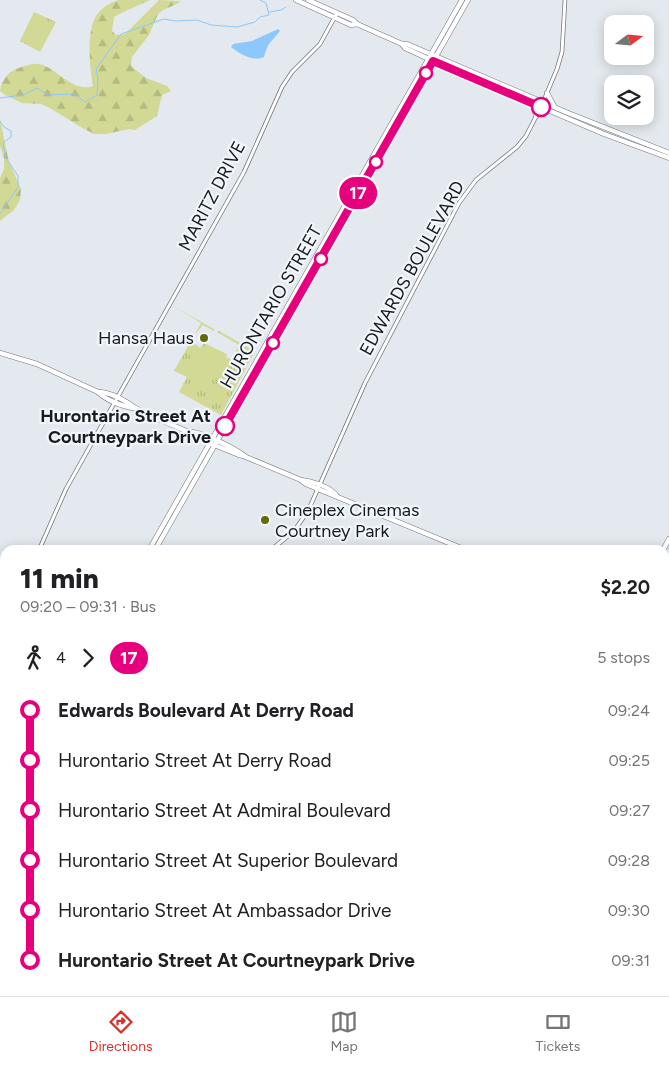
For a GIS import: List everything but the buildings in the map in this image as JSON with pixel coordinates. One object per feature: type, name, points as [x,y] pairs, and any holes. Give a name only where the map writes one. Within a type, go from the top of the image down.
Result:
[{"type":"main road","points":[[296,0],[353,20],[357,24],[434,56],[529,102],[554,107],[568,115]]},
{"type":"main road","points":[[308,0],[336,15]]},
{"type":"main road","name":"HURONTARIO STREET","points":[[158,545],[434,56],[462,0]]},
{"type":"main road","name":"HURONTARIO STREET","points":[[152,545],[210,441],[468,0]]},
{"type":"main road","points":[[434,56],[441,56],[542,104],[668,155]]},
{"type":"main road","points":[[547,92],[554,107]]},
{"type":"main road","points":[[529,102],[534,107],[536,116]]},
{"type":"main road","points":[[0,353],[37,364],[102,395],[116,399],[186,431],[190,435],[216,443],[239,456],[246,456],[454,545]]},
{"type":"street","name":"EDWARDS BOULEVARD","points":[[276,545],[297,526],[308,511],[365,383],[460,203],[476,180],[517,147],[526,136],[557,69],[562,52],[565,0]]},
{"type":"street","name":"MARITZ DRIVE","points":[[41,545],[66,489],[244,172],[282,87],[292,72],[320,44],[336,15]]},
{"type":"green space","points":[[119,0],[150,0],[114,17],[112,31],[116,35],[125,34],[159,0],[180,1],[158,14],[149,35],[132,57],[131,66],[146,78],[167,86],[171,91],[162,95],[157,116],[135,130],[129,129],[106,134],[94,134],[48,107],[41,104],[22,103],[0,91],[7,75],[21,67],[36,64],[46,66],[78,86],[93,86],[90,48],[92,27],[101,10],[108,4]]},
{"type":"green space","points":[[34,12],[56,22],[40,52],[20,41]]},
{"type":"green space","points":[[37,20],[49,26],[39,47],[26,41]]},
{"type":"green space","points":[[0,120],[9,162],[21,189],[20,200],[14,210],[0,221],[0,178],[4,169],[4,158],[0,146]]},
{"type":"green space","points":[[173,306],[214,329],[214,331],[203,325],[195,334],[193,341],[200,348],[204,343],[227,354],[226,357],[232,360],[239,345],[217,332],[219,331],[253,350],[254,353],[221,415],[179,392],[187,377],[174,371],[201,323]]},
{"type":"green space","points":[[205,346],[224,357],[208,386],[189,375]]},
{"type":"water","points":[[278,29],[280,31],[269,44],[264,57],[251,58],[242,55],[231,47],[233,44],[252,41]]},
{"type":"waterway","points":[[0,98],[23,95],[37,88],[48,95],[74,94],[85,102],[97,95],[98,79],[96,69],[121,34],[164,19],[176,21],[197,20],[211,25],[237,27],[255,22],[260,17],[269,15],[266,3],[260,0]]},
{"type":"waterway","points":[[269,12],[286,7]]},
{"type":"waterway","points":[[0,121],[4,127],[11,131],[11,137],[3,143],[6,158],[18,176],[18,187],[0,214]]},
{"type":"bus line","name":"17","points":[[225,426],[433,61],[541,107]]},
{"type":"place","name":"Hansa Haus","points":[[204,338]]},
{"type":"place","name":"Hurontario Street At Courtneypark Drive","points":[[225,426]]},
{"type":"place","name":"Cineplex Cinemas Courtney Park","points":[[265,520]]}]
